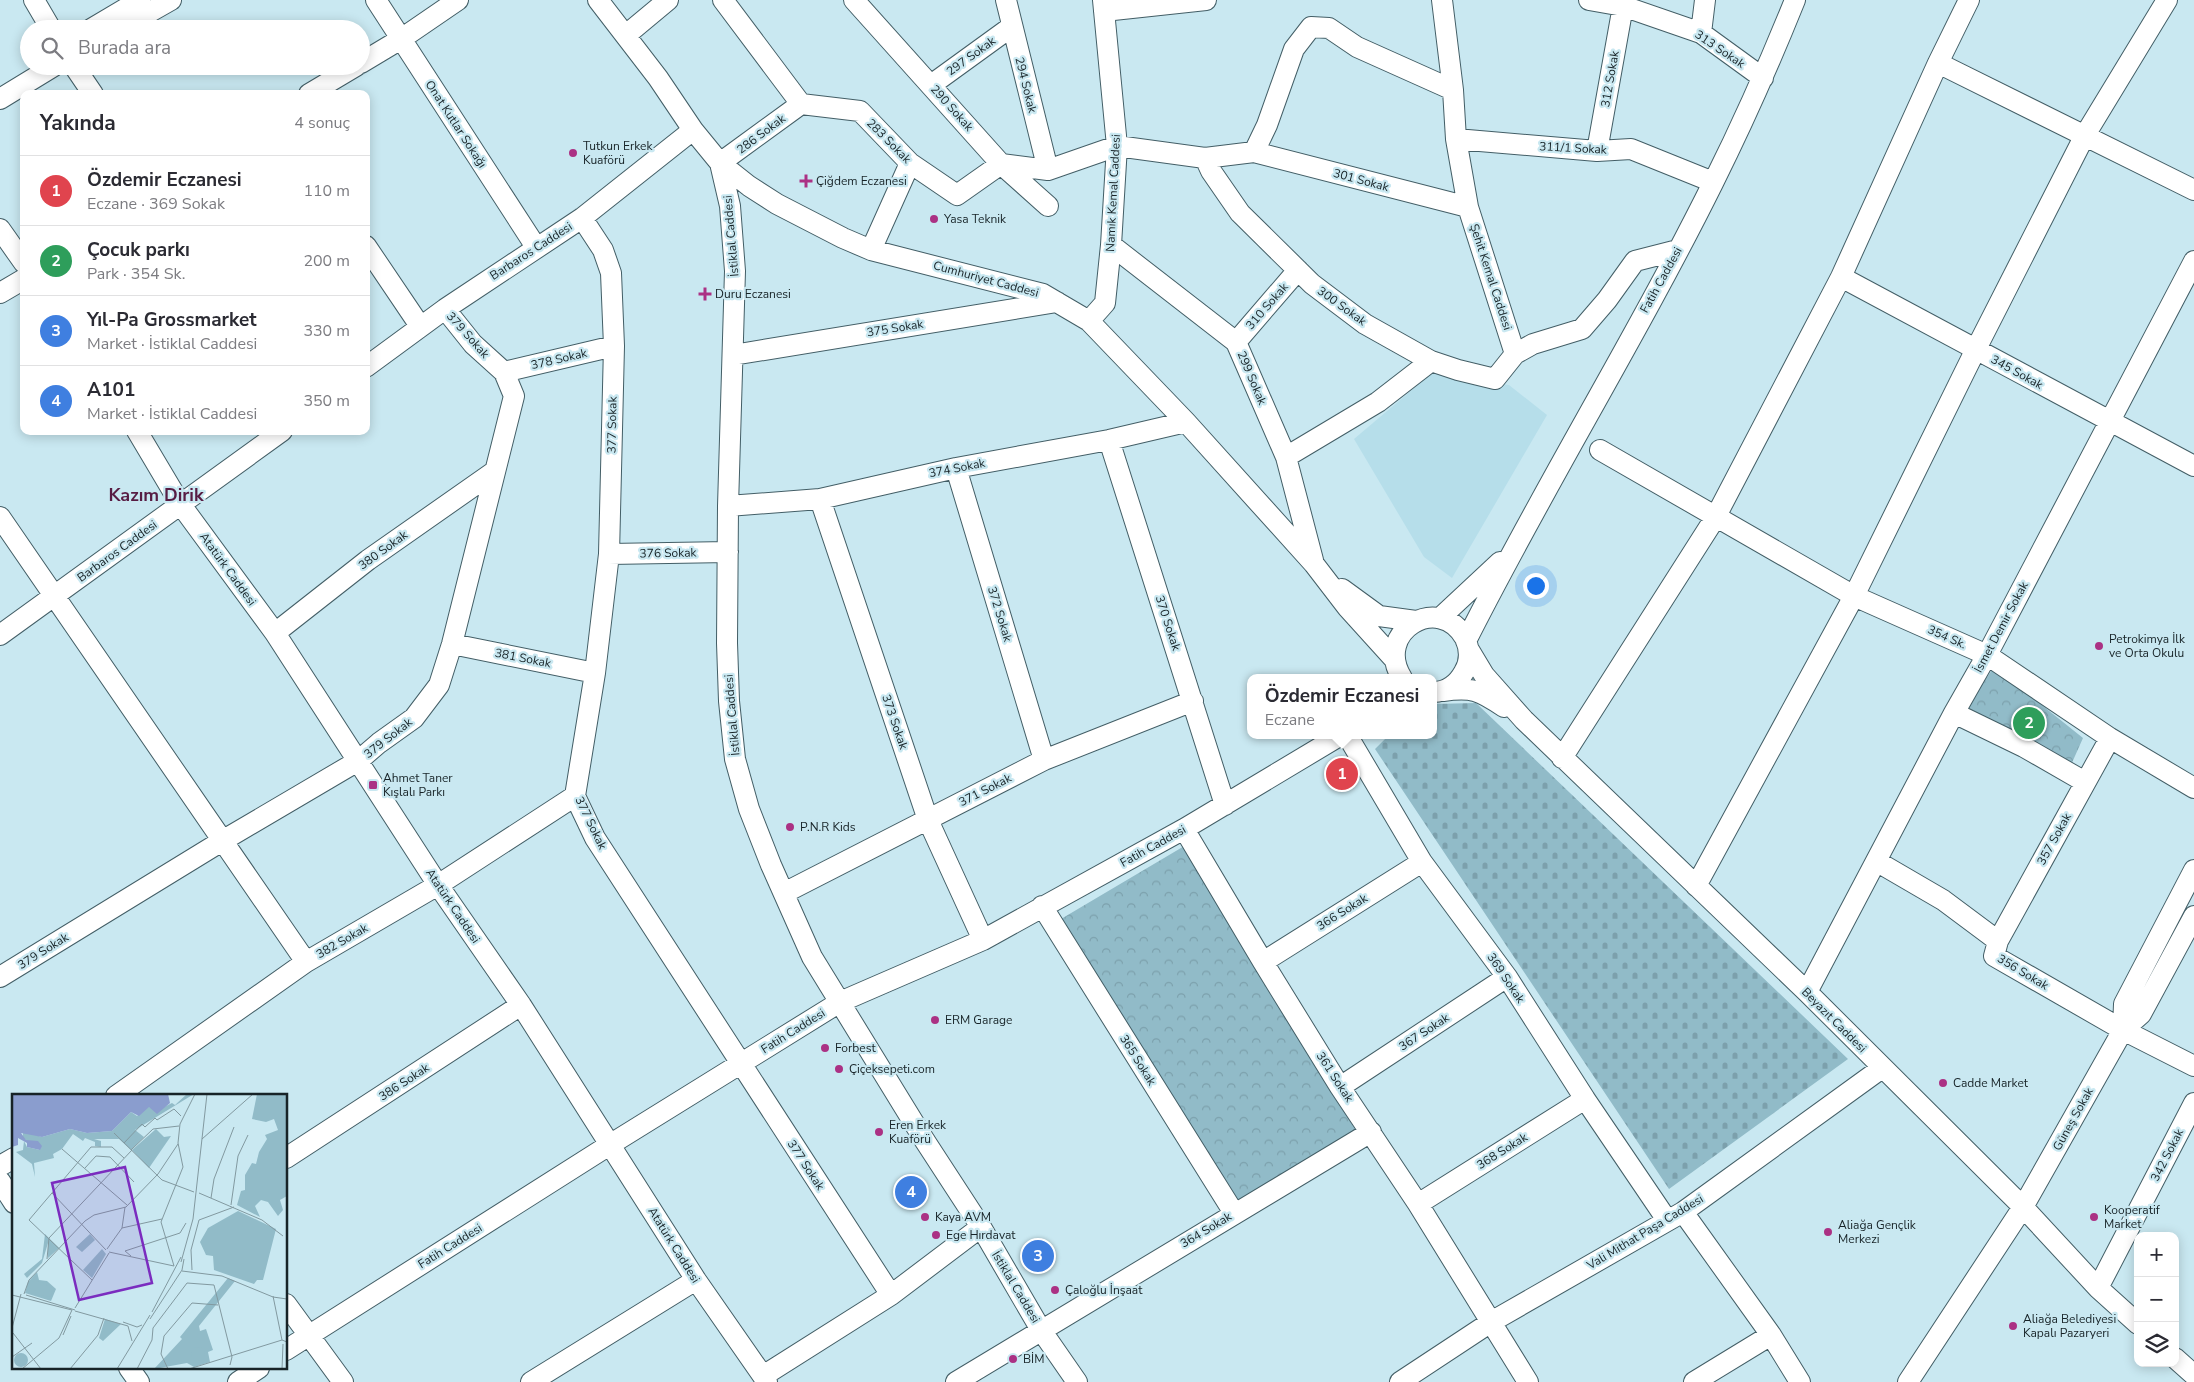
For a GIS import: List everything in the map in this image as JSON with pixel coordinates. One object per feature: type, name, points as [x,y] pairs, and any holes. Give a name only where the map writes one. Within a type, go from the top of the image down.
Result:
[{"type":"street","points":[[34,0],[46,20]]},
{"type":"street","points":[[106,20],[140,0]]},
{"type":"street","points":[[136,20],[171,0]]},
{"type":"street","name":"Onat Kutlar Sokağı","points":[[376,0],[536,248]]},
{"type":"street","points":[[370,58],[401,40],[458,0]]},
{"type":"street","name":"İstiklal Caddesi","points":[[598,0],[658,78],[693,130],[720,163],[730,206],[735,271],[728,506],[727,643],[729,701],[736,759],[749,809],[812,957],[925,1141],[981,1227],[1042,1330],[1077,1382]]},
{"type":"street","points":[[626,35],[668,0]]},
{"type":"street","points":[[723,0],[801,104]]},
{"type":"street","name":"294 Sokak","points":[[1006,0],[1011,27],[1048,170]]},
{"type":"street","points":[[1104,6],[1206,0]]},
{"type":"street","name":"Şehit Kemal Caddesi","points":[[1442,0],[1453,90],[1456,139],[1468,208],[1515,354]]},
{"type":"street","name":"313 Sokak","points":[[1589,0],[1623,6],[1701,33],[1763,78]]},
{"type":"street","points":[[1701,33],[1705,0]]},
{"type":"street","name":"Fatih Caddesi","points":[[1437,692],[1450,687],[1460,679],[1466,668],[1467,646],[1511,552],[1714,182],[1763,78],[1795,0]]},
{"type":"street","points":[[1562,758],[1715,518],[1841,277],[1938,63],[1969,0]]},
{"type":"street","points":[[1696,886],[1854,596],[1976,349],[2085,135],[2167,0]]},
{"type":"street","name":"290 Sokak","points":[[861,2],[931,85],[1002,164],[1048,206]]},
{"type":"street","name":"Namık Kemal Caddesi","points":[[1089,321],[1105,303],[1111,245],[1117,146],[1104,6]]},
{"type":"street","name":"312 Sokak","points":[[1598,152],[1623,6]]},
{"type":"street","name":"297 Sokak","points":[[931,85],[1011,27]]},
{"type":"street","points":[[1002,164],[1048,170],[1117,146],[1205,158],[1254,152],[1267,125],[1294,49],[1310,28],[1329,28],[1357,47],[1453,90]]},
{"type":"street","points":[[1938,63],[2194,190]]},
{"type":"street","points":[[0,85],[20,72]]},
{"type":"street","points":[[0,98],[39,75]]},
{"type":"street","points":[[80,75],[90,90]]},
{"type":"street","points":[[316,90],[341,75]]},
{"type":"street","name":"283 Sokak","points":[[801,104],[860,111],[910,163],[957,195],[1002,164]]},
{"type":"street","name":"286 Sokak","points":[[720,163],[801,104]]},
{"type":"street","name":"Barbaros Caddesi","points":[[370,364],[444,309],[582,218],[693,130]]},
{"type":"street","name":"311/1 Sokak","points":[[1456,139],[1598,152],[1631,149],[1714,182]]},
{"type":"street","name":"301 Sokak","points":[[1254,152],[1468,208]]},
{"type":"street","name":"300 Sokak","points":[[1205,158],[1211,171],[1240,212],[1312,284],[1365,324],[1431,361],[1495,379],[1515,354]]},
{"type":"street","name":"Cumhuriyet Caddesi","points":[[720,163],[749,186],[777,204],[843,238],[871,250],[1043,294],[1089,321],[1186,422],[1314,564],[1398,669]]},
{"type":"street","points":[[871,250],[910,163]]},
{"type":"street","name":"377 Sokak","points":[[582,218],[603,250],[611,273],[614,346],[609,554],[595,673],[575,796],[595,838],[890,1295]]},
{"type":"street","points":[[0,229],[20,257]]},
{"type":"street","name":"299 Sokak","points":[[1111,245],[1236,342],[1286,456],[1314,564]]},
{"type":"street","points":[[1515,354],[1533,344],[1582,329],[1607,300],[1635,261],[1678,250]]},
{"type":"street","points":[[370,252],[420,326]]},
{"type":"street","name":"İsmet Demir Sokak","points":[[1807,992],[2109,422],[2189,285],[2194,261]]},
{"type":"street","name":"310 Sokak","points":[[1236,342],[1298,270]]},
{"type":"street","name":"345 Sokak","points":[[1841,277],[2194,466]]},
{"type":"street","points":[[0,293],[20,281]]},
{"type":"street","name":"375 Sokak","points":[[733,355],[1057,302]]},
{"type":"street","name":"379 Sokak","points":[[0,977],[222,841],[358,761],[414,718],[439,685],[452,644],[514,396],[504,372],[473,344],[444,309]]},
{"type":"street","name":"378 Sokak","points":[[504,372],[614,346]]},
{"type":"street","points":[[1286,456],[1378,402],[1431,361]]},
{"type":"street","name":"374 Sokak","points":[[728,506],[820,499],[956,468],[1109,440],[1186,422]]},
{"type":"street","name":"Atatürk Caddesi","points":[[139,435],[181,504],[275,633],[438,885],[521,1006],[696,1280],[765,1379]]},
{"type":"street","name":"Barbaros Caddesi","points":[[0,635],[276,435]]},
{"type":"street","name":"370 Sokak","points":[[1109,440],[1225,805]]},
{"type":"street","name":"354 Sk.","points":[[1600,450],[1715,518],[1854,596],[1987,655],[2110,738],[2194,788]]},
{"type":"street","name":"372 Sokak","points":[[956,468],[1044,760]]},
{"type":"street","name":"380 Sokak","points":[[275,633],[368,560],[495,471]]},
{"type":"street","name":"373 Sokak","points":[[820,499],[928,820],[982,940]]},
{"type":"street","points":[[0,517],[306,962]]},
{"type":"street","name":"376 Sokak","points":[[609,554],[728,552]]},
{"type":"street","name":"Fatih Caddesi","points":[[1440,618],[1511,552]]},
{"type":"street","name":"Cumhuriyet Caddesi","points":[[1314,564],[1345,592],[1379,616],[1416,621]]},
{"type":"street","points":[[1398,669],[1398,638],[1405,628],[1416,621],[1440,618],[1456,627],[1484,675],[1524,720]]},
{"type":"street","name":"381 Sokak","points":[[452,644],[595,673]]},
{"type":"street","points":[[1437,692],[1463,688],[1483,693],[1524,720]]},
{"type":"street","name":"371 Sokak","points":[[784,893],[1044,760],[1193,701]]},
{"type":"street","points":[[1954,714],[2024,747],[2085,782]]},
{"type":"street","name":"Beyazıt Caddesi","points":[[1524,720],[1807,992],[2023,1207],[2098,1288],[2136,1322]]},
{"type":"street","name":"357 Sokak","points":[[1998,941],[2110,738]]},
{"type":"street","name":"369 Sokak","points":[[1349,739],[1422,862],[1507,977],[1585,1099],[1675,1216],[1771,1335],[1800,1382]]},
{"type":"street","name":"Fatih Caddesi","points":[[288,1349],[610,1144],[840,1002],[982,940],[1184,829],[1327,741]]},
{"type":"street","name":"382 Sokak","points":[[125,1094],[306,962],[438,885],[575,796]]},
{"type":"street","name":"361 Sokak","points":[[1184,829],[1262,962],[1340,1087],[1418,1204],[1491,1322]]},
{"type":"street","name":"356 Sokak","points":[[1876,861],[1943,900],[1998,941],[1994,956],[2123,1030],[2194,1066]]},
{"type":"street","name":"366 Sokak","points":[[1262,962],[1422,862]]},
{"type":"street","name":"Güneş Sokak","points":[[2123,1030],[2124,1004],[2194,870]]},
{"type":"street","name":"365 Sokak","points":[[1042,906],[1234,1213]]},
{"type":"street","name":"Güneş Sokak","points":[[1908,1382],[2023,1207],[2123,1030],[2141,1014],[2187,947],[2194,916]]},
{"type":"street","name":"367 Sokak","points":[[1340,1087],[1507,977]]},
{"type":"street","name":"386 Sokak","points":[[288,1157],[521,1006]]},
{"type":"street","name":"Vali Mithat Paşa Caddesi","points":[[1400,1382],[1491,1322],[1675,1216],[1882,1068]]},
{"type":"street","name":"368 Sokak","points":[[1418,1204],[1585,1099]]},
{"type":"street","name":"342 Sokak","points":[[2098,1288],[2194,1102]]},
{"type":"street","name":"364 Sokak","points":[[956,1382],[1371,1132]]},
{"type":"street","points":[[0,1166],[12,1159]]},
{"type":"street","points":[[765,1379],[890,1295],[981,1227]]},
{"type":"street","points":[[532,1382],[696,1280]]},
{"type":"street","points":[[288,1307],[343,1382]]},
{"type":"street","points":[[1491,1322],[1528,1382]]},
{"type":"street","points":[[1694,1382],[1771,1335]]},
{"type":"street","points":[[2179,1362],[2194,1375]]},
{"type":"street","points":[[130,1370],[139,1382]]},
{"type":"street","points":[[238,1382],[256,1370]]},
{"type":"shaded area","points":[[1432,373],[1509,385],[1547,415],[1452,578],[1424,557],[1354,439]]},
{"type":"green space","points":[[1994,667],[2083,738],[2071,765],[1966,708]]},
{"type":"green space","points":[[1476,703],[1848,1059],[1669,1189],[1375,749],[1385,739],[1437,739],[1437,704]]},
{"type":"green space","points":[[1186,845],[1356,1131],[1232,1205],[1061,919]]},
{"type":"place","name":"Tutkun Erkek Kuaförü","points":[[573,153]]},
{"type":"place","name":"Çiğdem Eczanesi","points":[[806,181]]},
{"type":"place","name":"Yasa Teknik","points":[[934,219]]},
{"type":"place","name":"Duru Eczanesi","points":[[705,294]]},
{"type":"place","name":"Petrokimya İlk ve Orta Okulu","points":[[2099,646]]},
{"type":"place","name":"Çocuk parkı","points":[[2029,723]]},
{"type":"place","name":"Özdemir Eczanesi","points":[[1342,774]]},
{"type":"place","name":"Ahmet Taner Kışlalı Parkı","points":[[373,785]]},
{"type":"place","name":"P.N.R Kids","points":[[790,827]]},
{"type":"place","name":"ERM Garage","points":[[935,1020]]},
{"type":"place","name":"Forbest","points":[[825,1048]]},
{"type":"place","name":"Çiçeksepeti.com","points":[[839,1069]]},
{"type":"place","name":"Cadde Market","points":[[1943,1083]]},
{"type":"place","name":"Eren Erkek Kuaförü","points":[[879,1132]]},
{"type":"place","name":"A101","points":[[911,1192]]},
{"type":"place","name":"Kaya AVM","points":[[925,1217]]},
{"type":"place","name":"Kooperatif Market","points":[[2094,1217]]},
{"type":"place","name":"Aliağa Gençlik Merkezi","points":[[1828,1232]]},
{"type":"place","name":"Ege Hırdavat","points":[[936,1235]]},
{"type":"place","name":"Yıl-Pa Grossmarket","points":[[1038,1256]]},
{"type":"place","name":"Çaloğlu İnşaat","points":[[1055,1290]]},
{"type":"place","name":"Aliağa Belediyesi Kapalı Pazaryeri","points":[[2013,1326]]},
{"type":"place","name":"BİM","points":[[1013,1359]]},
{"type":"district","name":"Kazım Dirik","points":[[156,495]]}]
